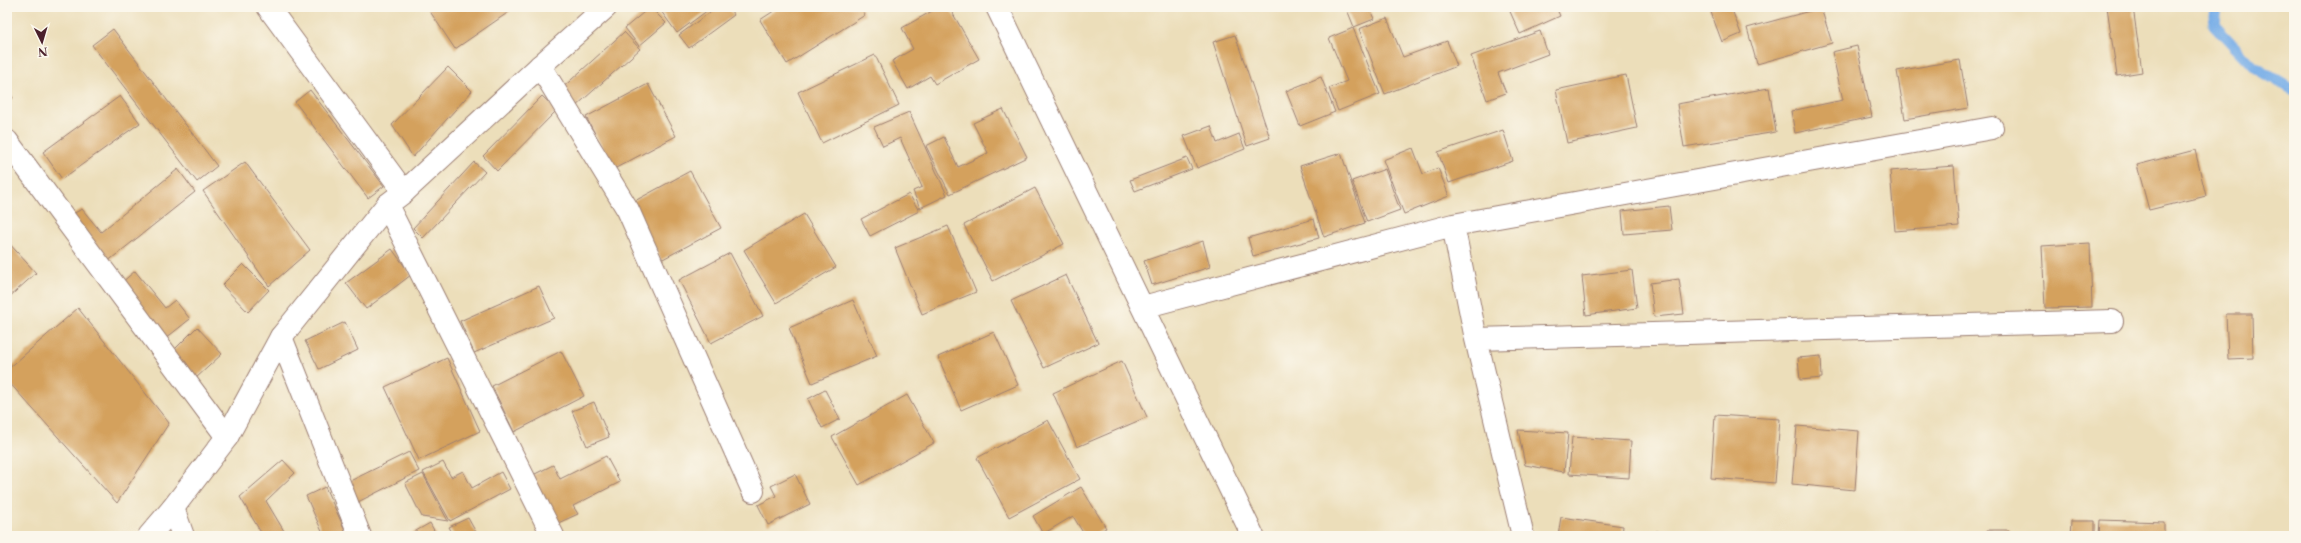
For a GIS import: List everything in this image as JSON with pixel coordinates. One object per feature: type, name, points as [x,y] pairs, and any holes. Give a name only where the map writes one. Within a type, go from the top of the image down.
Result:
[{"type":"street","points":[[268,7],[395,199],[553,536]]},
{"type":"street","points":[[149,536],[173,508],[226,437],[281,337],[395,199],[606,7]]},
{"type":"street","points":[[997,7],[1253,536]]},
{"type":"street","points":[[540,66],[628,210],[753,491]]},
{"type":"street","points":[[1143,307],[1453,225],[1992,128]]},
{"type":"street","points":[[7,140],[226,437]]},
{"type":"street","points":[[1453,225],[1476,339],[1523,536]]},
{"type":"street","points":[[1476,339],[2112,321]]},
{"type":"street","points":[[281,337],[360,536]]},
{"type":"street","points":[[173,508],[184,536]]},
{"type":"building","points":[[427,7],[516,7],[455,49]]},
{"type":"building","points":[[650,7],[666,23],[639,46],[625,28]]},
{"type":"building","points":[[658,7],[712,7],[677,33]]},
{"type":"building","points":[[717,7],[728,7],[734,15],[689,48],[679,35]]},
{"type":"building","points":[[780,7],[861,7],[865,15],[787,64],[760,20]]},
{"type":"building","points":[[939,7],[949,7],[979,59],[935,84],[930,76],[908,89],[892,61],[913,49],[902,28]]},
{"type":"building","points":[[1346,7],[1369,7],[1374,19],[1354,27]]},
{"type":"building","points":[[1508,7],[1556,7],[1560,16],[1520,34]]},
{"type":"building","points":[[1709,7],[1731,7],[1741,34],[1722,42]]},
{"type":"building","points":[[2107,7],[2133,7],[2142,72],[2117,76]]},
{"type":"building","points":[[1821,8],[1832,43],[1757,64],[1747,28]]},
{"type":"building","points":[[1387,18],[1403,57],[1447,41],[1457,66],[1385,94],[1359,29]]},
{"type":"building","points":[[1353,28],[1380,94],[1338,111],[1329,88],[1347,81],[1329,38]]},
{"type":"building","points":[[113,29],[217,166],[197,182],[92,45]]},
{"type":"building","points":[[1540,31],[1548,54],[1498,73],[1506,93],[1487,100],[1471,56]]},
{"type":"building","points":[[624,32],[640,49],[575,107],[560,90]]},
{"type":"building","points":[[1235,35],[1270,138],[1247,146],[1213,42]]},
{"type":"building","points":[[1857,46],[1872,117],[1795,133],[1791,111],[1843,100],[1832,52]]},
{"type":"building","points":[[875,55],[899,105],[822,143],[798,92]]},
{"type":"building","points":[[1960,60],[1968,108],[1905,119],[1897,71]]},
{"type":"building","points":[[448,67],[472,91],[413,157],[392,125]]},
{"type":"building","points":[[1626,75],[1637,128],[1567,143],[1556,90]]},
{"type":"building","points":[[1321,77],[1335,112],[1300,126],[1286,91]]},
{"type":"building","points":[[648,84],[676,136],[614,169],[586,117]]},
{"type":"building","points":[[1769,88],[1776,132],[1684,147],[1677,104]]},
{"type":"building","points":[[7,89],[13,98],[7,103]]},
{"type":"building","points":[[310,90],[384,186],[368,198],[295,102]]},
{"type":"building","points":[[120,96],[140,123],[62,179],[43,152]]},
{"type":"building","points":[[542,96],[557,110],[497,171],[483,156]]},
{"type":"building","points":[[1003,109],[1027,157],[950,194],[926,146],[944,137],[958,167],[988,153],[973,123]]},
{"type":"building","points":[[909,112],[947,195],[920,208],[913,191],[922,187],[900,138],[883,146],[874,127]]},
{"type":"building","points":[[1211,126],[1217,143],[1239,134],[1245,149],[1197,168],[1184,136]]},
{"type":"building","points":[[1503,130],[1513,161],[1449,183],[1438,152]]},
{"type":"building","points":[[1413,148],[1423,174],[1438,168],[1449,196],[1404,214],[1383,160]]},
{"type":"building","points":[[2195,150],[2206,196],[2149,210],[2137,165]]},
{"type":"building","points":[[1341,153],[1365,223],[1324,237],[1300,166]]},
{"type":"building","points":[[1187,158],[1192,169],[1135,191],[1130,180]]},
{"type":"building","points":[[245,162],[310,250],[269,286],[203,191]]},
{"type":"building","points":[[474,162],[485,172],[423,238],[413,228]]},
{"type":"building","points":[[1954,166],[1959,226],[1895,231],[1890,171]]},
{"type":"building","points":[[178,169],[195,192],[107,262],[69,216],[82,209],[101,232]]},
{"type":"building","points":[[1385,169],[1400,210],[1367,222],[1352,181]]},
{"type":"building","points":[[690,171],[721,228],[661,260],[631,203]]},
{"type":"building","points":[[1035,188],[1064,244],[993,281],[964,225]]},
{"type":"building","points":[[909,194],[919,211],[870,236],[861,219]]},
{"type":"building","points":[[1669,206],[1672,230],[1624,234],[1622,211]]},
{"type":"building","points":[[804,214],[836,267],[776,303],[744,250]]},
{"type":"building","points":[[1314,219],[1319,238],[1253,256],[1248,238]]},
{"type":"building","points":[[948,226],[976,292],[922,314],[895,248]]},
{"type":"building","points":[[7,241],[36,273],[7,299]]},
{"type":"building","points":[[1203,241],[1210,267],[1152,285],[1144,261]]},
{"type":"building","points":[[2090,243],[2092,307],[2045,308],[2042,246]]},
{"type":"building","points":[[392,249],[411,275],[366,309],[346,283]]},
{"type":"building","points":[[730,253],[763,316],[711,343],[679,280]]},
{"type":"building","points":[[243,264],[269,290],[248,312],[222,285]]},
{"type":"building","points":[[1632,270],[1637,308],[1586,315],[1582,276]]},
{"type":"building","points":[[135,271],[165,308],[175,300],[190,319],[165,339],[121,283]]},
{"type":"building","points":[[1066,275],[1098,343],[1044,368],[1011,301]]},
{"type":"building","points":[[1679,279],[1684,314],[1654,317],[1650,283]]},
{"type":"building","points":[[539,286],[554,318],[474,353],[460,321]]},
{"type":"building","points":[[853,300],[877,356],[812,383],[789,328]]},
{"type":"building","points":[[78,308],[169,423],[117,503],[7,380],[7,370]]},
{"type":"building","points":[[2226,314],[2252,314],[2253,358],[2228,359]]},
{"type":"building","points":[[345,322],[358,350],[319,369],[305,341]]},
{"type":"building","points":[[197,327],[222,354],[195,379],[171,353]]},
{"type":"building","points":[[994,332],[1018,385],[961,410],[938,357]]},
{"type":"building","points":[[561,351],[584,396],[514,432],[492,386]]},
{"type":"building","points":[[1821,356],[1822,378],[1800,380],[1798,358]]},
{"type":"building","points":[[447,358],[480,431],[419,460],[385,387]]},
{"type":"building","points":[[1122,361],[1147,417],[1077,447],[1053,393]]},
{"type":"building","points":[[825,390],[840,419],[822,428],[808,399]]},
{"type":"building","points":[[907,395],[934,443],[859,485],[832,437]]},
{"type":"building","points":[[594,402],[609,437],[587,446],[572,411]]},
{"type":"building","points":[[1715,415],[1780,419],[1775,483],[1711,478]]},
{"type":"building","points":[[1048,420],[1080,479],[1009,517],[977,458]]},
{"type":"building","points":[[1797,426],[1859,431],[1855,490],[1792,484]]},
{"type":"building","points":[[1518,430],[1568,433],[1564,472],[1525,465]]},
{"type":"building","points":[[1572,437],[1631,441],[1629,478],[1569,474]]},
{"type":"building","points":[[409,452],[419,471],[354,504],[344,484]]},
{"type":"building","points":[[606,456],[620,482],[573,506],[578,514],[556,524],[531,476],[553,465],[560,479]]},
{"type":"building","points":[[283,460],[295,473],[266,501],[287,536],[263,536],[240,497]]},
{"type":"building","points":[[443,462],[451,477],[463,471],[472,488],[501,472],[510,489],[450,521],[423,472]]},
{"type":"building","points":[[423,474],[448,521],[422,517],[405,483]]},
{"type":"building","points":[[795,474],[810,504],[768,525],[758,505],[776,496],[771,486]]},
{"type":"building","points":[[325,487],[346,532],[337,536],[324,536],[306,496]]},
{"type":"building","points":[[1081,487],[1106,528],[1092,536],[1085,536],[1073,516],[1043,534],[1033,516]]},
{"type":"building","points":[[1561,517],[1623,526],[1622,536],[1558,536]]},
{"type":"building","points":[[468,518],[478,536],[454,536],[449,527]]},
{"type":"building","points":[[2100,520],[2164,522],[2164,536],[2099,536]]},
{"type":"building","points":[[2071,521],[2095,521],[2095,536],[2070,536]]},
{"type":"building","points":[[430,523],[437,536],[407,536]]},
{"type":"building","points":[[1987,530],[2009,530],[2009,536],[1987,536]]},
{"type":"building","points":[[1656,531],[1683,535],[1683,536],[1655,536]]},
{"type":"waterway","points":[[2216,7],[2214,25],[2253,66],[2294,91]]}]
